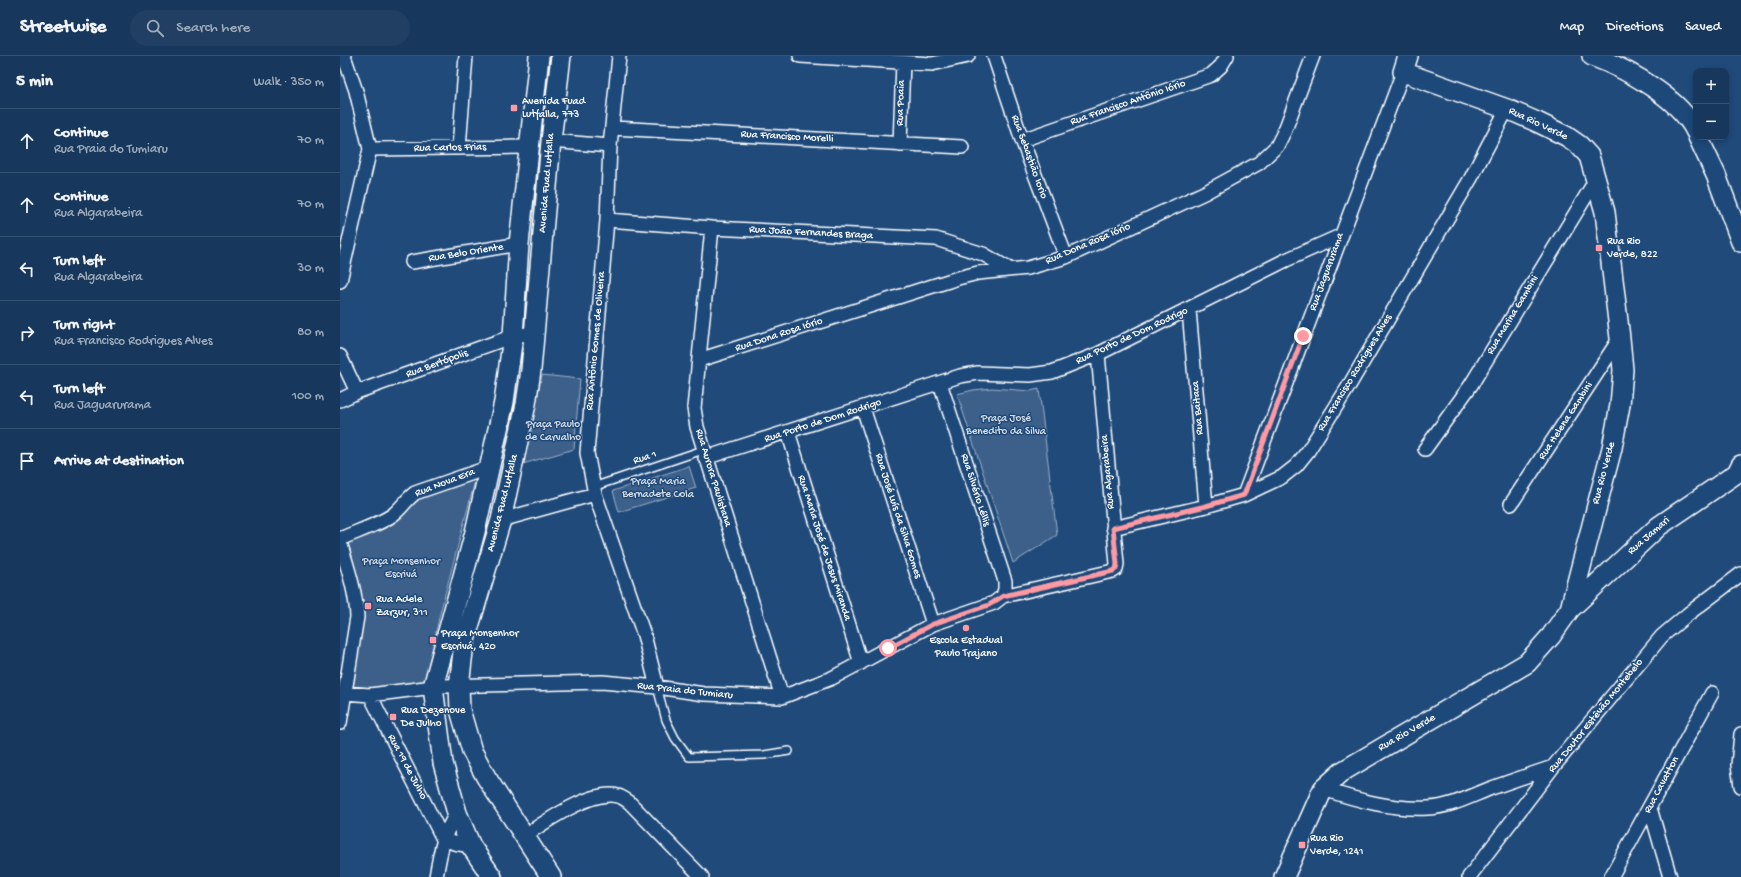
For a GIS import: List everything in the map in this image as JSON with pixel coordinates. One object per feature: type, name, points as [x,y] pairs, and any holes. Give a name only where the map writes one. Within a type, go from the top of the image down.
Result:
[{"type":"main road","name":"Avenida Fuad Lutfalla","points":[[492,877],[471,846],[457,813],[443,763],[433,687],[490,467],[504,402],[513,336],[519,244],[539,56]]},
{"type":"main road","name":"Avenida Fuad Lutfalla","points":[[550,877],[472,751],[464,729],[460,710],[459,686],[464,643],[501,520],[526,404],[535,333],[551,141],[560,56]]},
{"type":"main road","points":[[1592,56],[1637,77],[1683,112],[1693,127]]},
{"type":"main road","name":"Rua Rio Verde","points":[[1284,877],[1323,789],[1343,770],[1527,663],[1551,636],[1570,609],[1612,448],[1620,405],[1622,370],[1620,338],[1605,212],[1589,156],[1580,145],[1566,136],[1406,60]]},
{"type":"main road","points":[[1699,140],[1716,175],[1741,242]]},
{"type":"main road","name":"Rua Jamari","points":[[1570,609],[1659,526],[1740,472]]},
{"type":"main road","points":[[1585,549],[1587,566],[1592,577],[1596,578],[1606,576]]},
{"type":"street","points":[[340,281],[370,149],[356,91],[344,56]]},
{"type":"street","points":[[459,148],[466,56]]},
{"type":"street","name":"Rua Antônio Gomes de Oliveira","points":[[619,56],[610,146],[607,220],[587,453],[594,491],[644,635],[657,687]]},
{"type":"street","points":[[800,56],[932,64],[968,56]]},
{"type":"street","name":"Rua Sebastião Iorio","points":[[994,56],[1022,140],[1066,256]]},
{"type":"street","name":"Rua Francisco Antônio Iório","points":[[1022,140],[1211,75],[1222,66],[1228,56]]},
{"type":"street","name":"Rua Dona Rosa Iório","points":[[699,360],[958,278],[1010,268],[1028,268],[1066,256],[1204,193],[1259,163],[1277,146],[1285,130],[1313,56]]},
{"type":"street","name":"Rua Jaguarurama","points":[[1244,495],[1406,60]]},
{"type":"street","name":"Rua Poaia","points":[[900,144],[903,62]]},
{"type":"street","name":"Rua Francisco Rodrigues Alves","points":[[1113,528],[1206,506],[1244,495],[1282,477],[1296,466],[1308,451],[1347,389],[1471,178],[1507,109]]},
{"type":"street","name":"Rua Francisco Morelli","points":[[612,128],[962,147]]},
{"type":"street","points":[[551,141],[610,146]]},
{"type":"street","name":"Rua Carlos Frias","points":[[370,149],[530,148]]},
{"type":"street","name":"Rua Marina Gambini","points":[[1425,449],[1471,385],[1596,178]]},
{"type":"street","name":"Rua João Fernandes Braga","points":[[607,220],[712,228],[936,239],[983,254],[1010,268]]},
{"type":"street","name":"Rua Aurora Paulistana","points":[[712,228],[694,408],[704,454],[782,696]]},
{"type":"street","name":"Rua Porto de Dom Rodrigo","points":[[704,454],[788,432],[960,376],[978,373],[1030,375],[1052,372],[1098,354],[1189,310],[1286,260],[1340,236]]},
{"type":"street","name":"Rua Belo Oriente","points":[[412,262],[519,244]]},
{"type":"street","name":"Rua Baitaca","points":[[1189,310],[1206,506]]},
{"type":"street","name":"Rua Bertópolis","points":[[340,400],[357,392],[513,336],[535,333]]},
{"type":"street","name":"Rua Helena Gambini","points":[[1511,504],[1620,338]]},
{"type":"street","name":"Rua Algarabeira","points":[[1003,596],[1113,571],[1116,569],[1117,564],[1098,354]]},
{"type":"street","points":[[340,356],[357,392]]},
{"type":"street","name":"Rua Silvério Léllis","points":[[940,383],[1005,581],[1003,596]]},
{"type":"street","name":"Rua José Luís da Silva Gomes","points":[[862,408],[933,624]]},
{"type":"street","name":"Rua Maria José de Jesus Miranda","points":[[788,432],[861,663]]},
{"type":"street","name":"Rua Nova Era","points":[[340,538],[391,516],[415,493],[490,467]]},
{"type":"street","points":[[501,520],[594,491]]},
{"type":"street","points":[[340,542],[352,583],[357,607],[357,617],[340,723]]},
{"type":"street","name":"Rua Doutor Estêvão Montebelo","points":[[1469,877],[1553,767],[1662,636],[1688,614],[1741,574]]},
{"type":"street","name":"Rua Praia do Tumiaru","points":[[345,693],[370,696],[433,687],[602,682],[657,687],[704,694],[782,696],[820,683],[861,663],[933,624],[989,605],[1003,596]]},
{"type":"street","name":"Rua Cavatton","points":[[1611,877],[1712,694]]},
{"type":"street","name":"Rua 19 de Julho","points":[[370,696],[443,839]]},
{"type":"street","points":[[1741,734],[1738,765],[1741,786]]},
{"type":"street","points":[[1323,789],[1382,806],[1428,808],[1457,803],[1487,790],[1553,767]]},
{"type":"street","points":[[524,836],[561,812],[583,801],[603,796],[617,796],[629,802],[702,877]]},
{"type":"street","points":[[1650,808],[1670,877]]},
{"type":"street","points":[[436,877],[443,839],[448,825],[457,813]]},
{"type":"street","points":[[443,839],[454,843],[471,846]]},
{"type":"lane","name":"Rua 1","points":[[594,491],[704,454]]},
{"type":"lane","points":[[657,687],[666,720],[675,738],[689,757],[764,755],[789,751]]},
{"type":"green space","name":"Praça Paulo de Carvalho","points":[[542,375],[580,379],[574,449],[523,464]]},
{"type":"green space","name":"Praça José Benedito da Silva","points":[[992,388],[1030,391],[1039,389],[1057,535],[1013,563],[957,394],[973,390]]},
{"type":"green space","name":"Praça Maria Bernadete Cola","points":[[689,466],[696,488],[619,512],[613,491]]},
{"type":"green space","name":"Praça Monsenhor Escrivá","points":[[476,477],[439,617],[426,685],[369,693],[350,689],[359,610],[347,540],[419,497]]},
{"type":"place","name":"Avenida Fuad Lutfalla, 773","points":[[514,108]]},
{"type":"place","name":"Rua Rio Verde, 822","points":[[1599,248]]},
{"type":"place","name":"Rua Adele Zarzur, 311","points":[[368,606]]},
{"type":"place","name":"Escola Estadual Paulo Trajano","points":[[966,628]]},
{"type":"place","name":"Praça Monsenhor Escrivá, 420","points":[[433,640]]},
{"type":"place","name":"Rua Dezenove De Julho","points":[[393,717]]},
{"type":"place","name":"Rua Rio Verde, 1241","points":[[1302,845]]},
{"type":"route","points":[[888,648],[933,624],[989,605],[1003,596],[1113,571],[1116,569],[1117,564],[1113,528],[1206,506],[1244,495],[1303,336]]}]
